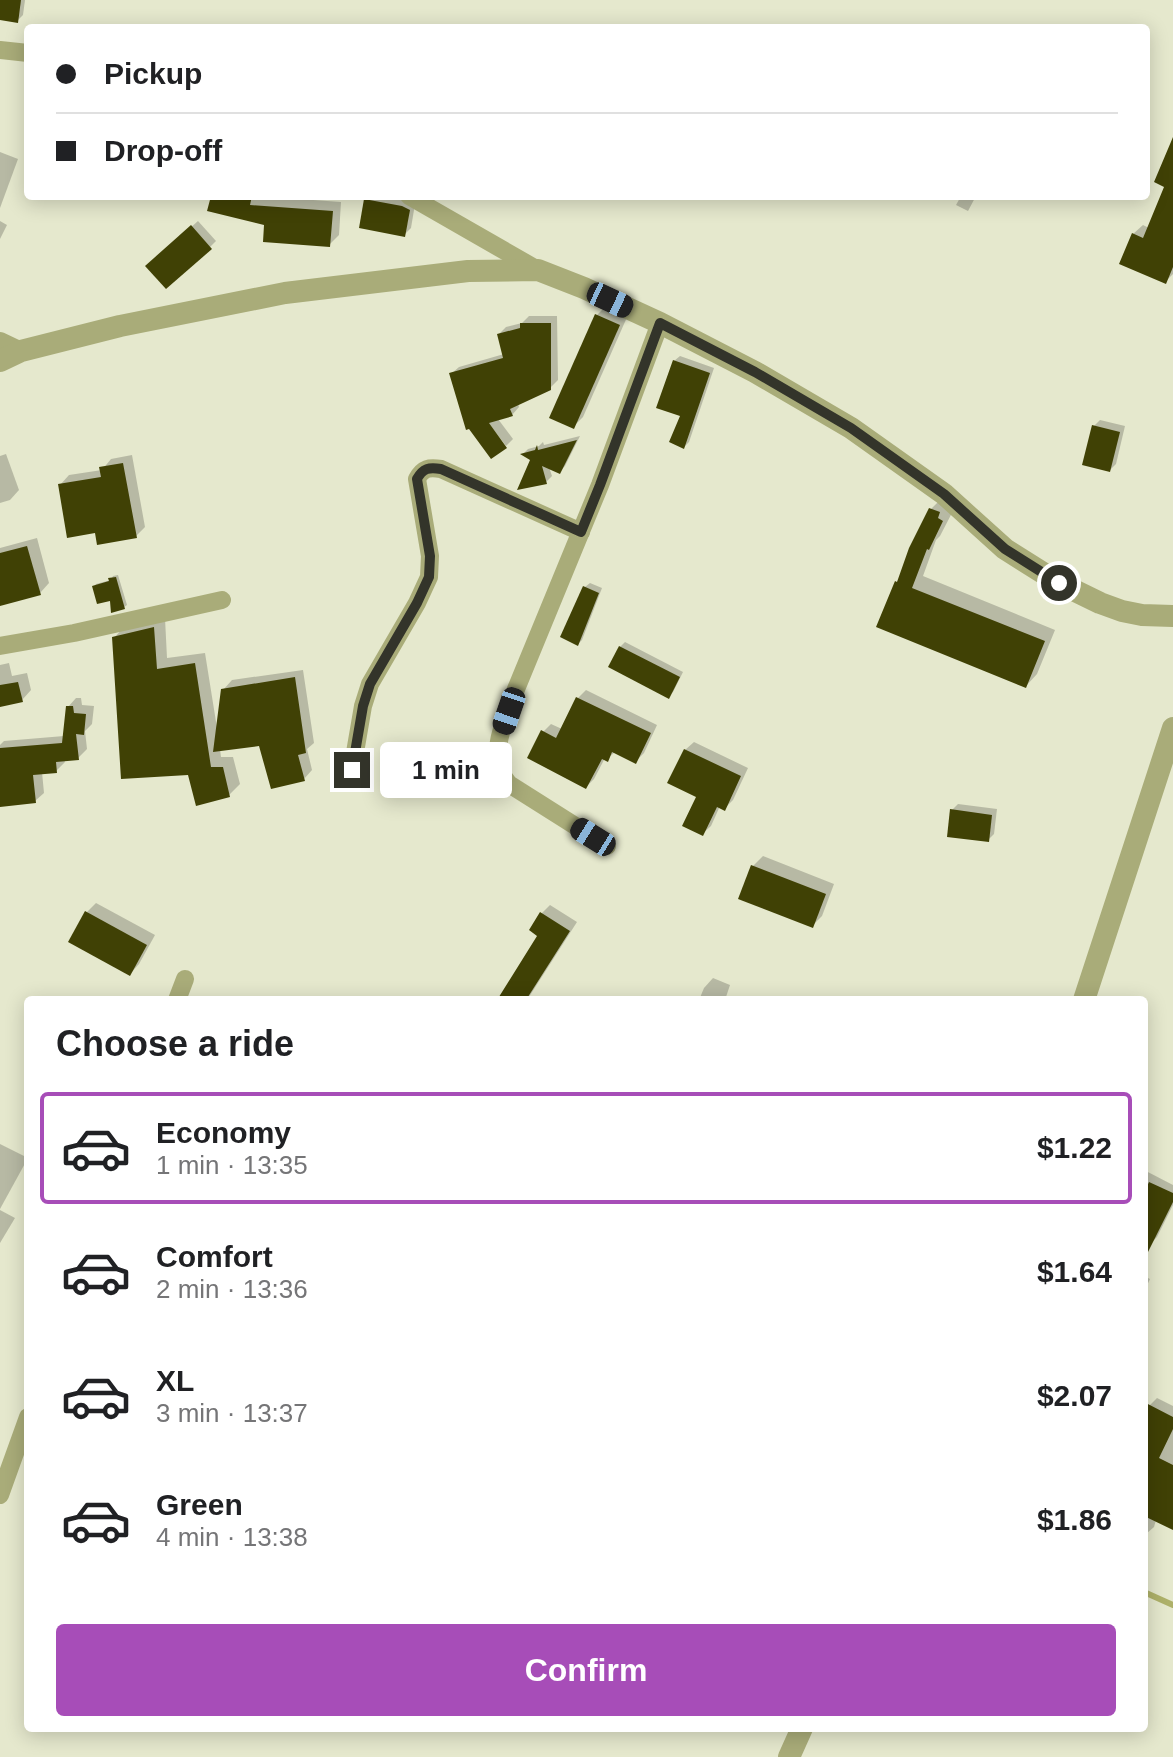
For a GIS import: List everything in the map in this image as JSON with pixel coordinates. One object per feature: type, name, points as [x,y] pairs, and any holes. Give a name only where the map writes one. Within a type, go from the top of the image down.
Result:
[{"type":"street","points":[[0,50],[24,53]]},
{"type":"street","points":[[416,200],[538,270],[660,323],[755,372],[851,428],[944,494],[1005,549],[1059,583],[1122,611],[1173,616]]},
{"type":"street","points":[[0,361],[21,351],[120,326],[285,293],[468,271],[538,270]]},
{"type":"street","points":[[607,846],[509,784],[499,770],[497,752],[514,694],[600,485],[660,323]]},
{"type":"street","points":[[0,341],[21,351]]},
{"type":"street","points":[[352,770],[370,684],[429,577],[430,556],[417,479],[421,471],[431,467],[441,469],[581,532]]},
{"type":"street","points":[[0,646],[222,600]]},
{"type":"street","points":[[1085,996],[1173,728]]},
{"type":"street","points":[[179,996],[185,979]]},
{"type":"street","points":[[0,1495],[24,1428]]},
{"type":"street","points":[[789,1757],[800,1732]]},
{"type":"building","points":[[0,0],[21,0],[18,23],[0,20]]},
{"type":"building","points":[[1173,137],[1173,267],[1166,284],[1119,264],[1132,233],[1143,238],[1164,187],[1154,182]]},
{"type":"building","points":[[210,200],[251,200],[250,205],[333,211],[330,247],[263,242],[264,225],[207,211]]},
{"type":"building","points":[[364,200],[410,210],[405,237],[359,228]]},
{"type":"building","points":[[191,225],[212,249],[166,289],[145,266]]},
{"type":"building","points":[[595,314],[620,325],[574,429],[549,418]]},
{"type":"building","points":[[520,323],[551,323],[551,390],[510,409],[513,416],[489,423],[507,448],[491,459],[469,429],[466,430],[449,373],[503,358],[497,334],[520,328]]},
{"type":"building","points":[[673,360],[710,373],[684,449],[669,442],[680,416],[656,408]]},
{"type":"building","points":[[1092,425],[1120,432],[1110,472],[1082,465]]},
{"type":"building","points":[[577,440],[560,474],[542,466],[547,484],[517,490],[530,460],[520,454],[535,450],[537,445],[538,450]]},
{"type":"building","points":[[123,463],[137,538],[97,545],[95,533],[67,538],[58,484],[101,477],[99,467]]},
{"type":"building","points":[[929,508],[940,512],[938,518],[943,521],[927,549],[912,588],[1045,641],[1026,688],[876,627]]},
{"type":"building","points":[[27,546],[41,595],[0,606],[0,553]]},
{"type":"building","points":[[116,577],[125,609],[111,613],[110,601],[97,604],[92,586]]},
{"type":"building","points":[[583,586],[599,593],[578,646],[560,637]]},
{"type":"building","points":[[154,627],[157,669],[195,663],[211,767],[223,767],[230,797],[196,806],[188,775],[121,779],[112,637]]},
{"type":"building","points":[[619,646],[680,677],[669,699],[608,667]]},
{"type":"building","points":[[295,677],[306,753],[298,755],[305,781],[271,789],[259,746],[213,752],[221,689]]},
{"type":"building","points":[[18,682],[23,702],[0,707],[0,685]]},
{"type":"building","points":[[576,697],[651,733],[636,764],[612,752],[608,762],[602,759],[586,789],[527,758],[541,730],[556,738]]},
{"type":"building","points":[[66,706],[73,706],[74,713],[86,714],[84,735],[76,734],[79,760],[56,762],[57,773],[33,775],[36,803],[0,807],[0,748],[62,743]]},
{"type":"building","points":[[684,749],[741,776],[725,811],[717,807],[703,836],[682,826],[696,797],[667,783]]},
{"type":"building","points":[[950,809],[992,815],[989,842],[947,837]]},
{"type":"building","points":[[751,865],[826,894],[813,928],[738,899]]},
{"type":"building","points":[[85,911],[147,945],[130,976],[68,942]]},
{"type":"building","points":[[540,912],[570,931],[529,996],[500,996],[537,936],[529,930]]},
{"type":"building","points":[[1149,1182],[1173,1193],[1173,1202],[1148,1252]]},
{"type":"building","points":[[1148,1404],[1173,1417],[1173,1429],[1159,1458],[1173,1465],[1173,1530],[1148,1518]]},
{"type":"waterway","points":[[1148,1594],[1173,1605]]},
{"type":"route","points":[[352,770],[370,684],[429,577],[430,556],[417,479],[421,471],[431,467],[441,469],[581,532],[660,323],[755,372],[851,428],[944,494],[1005,549],[1059,583]]}]
